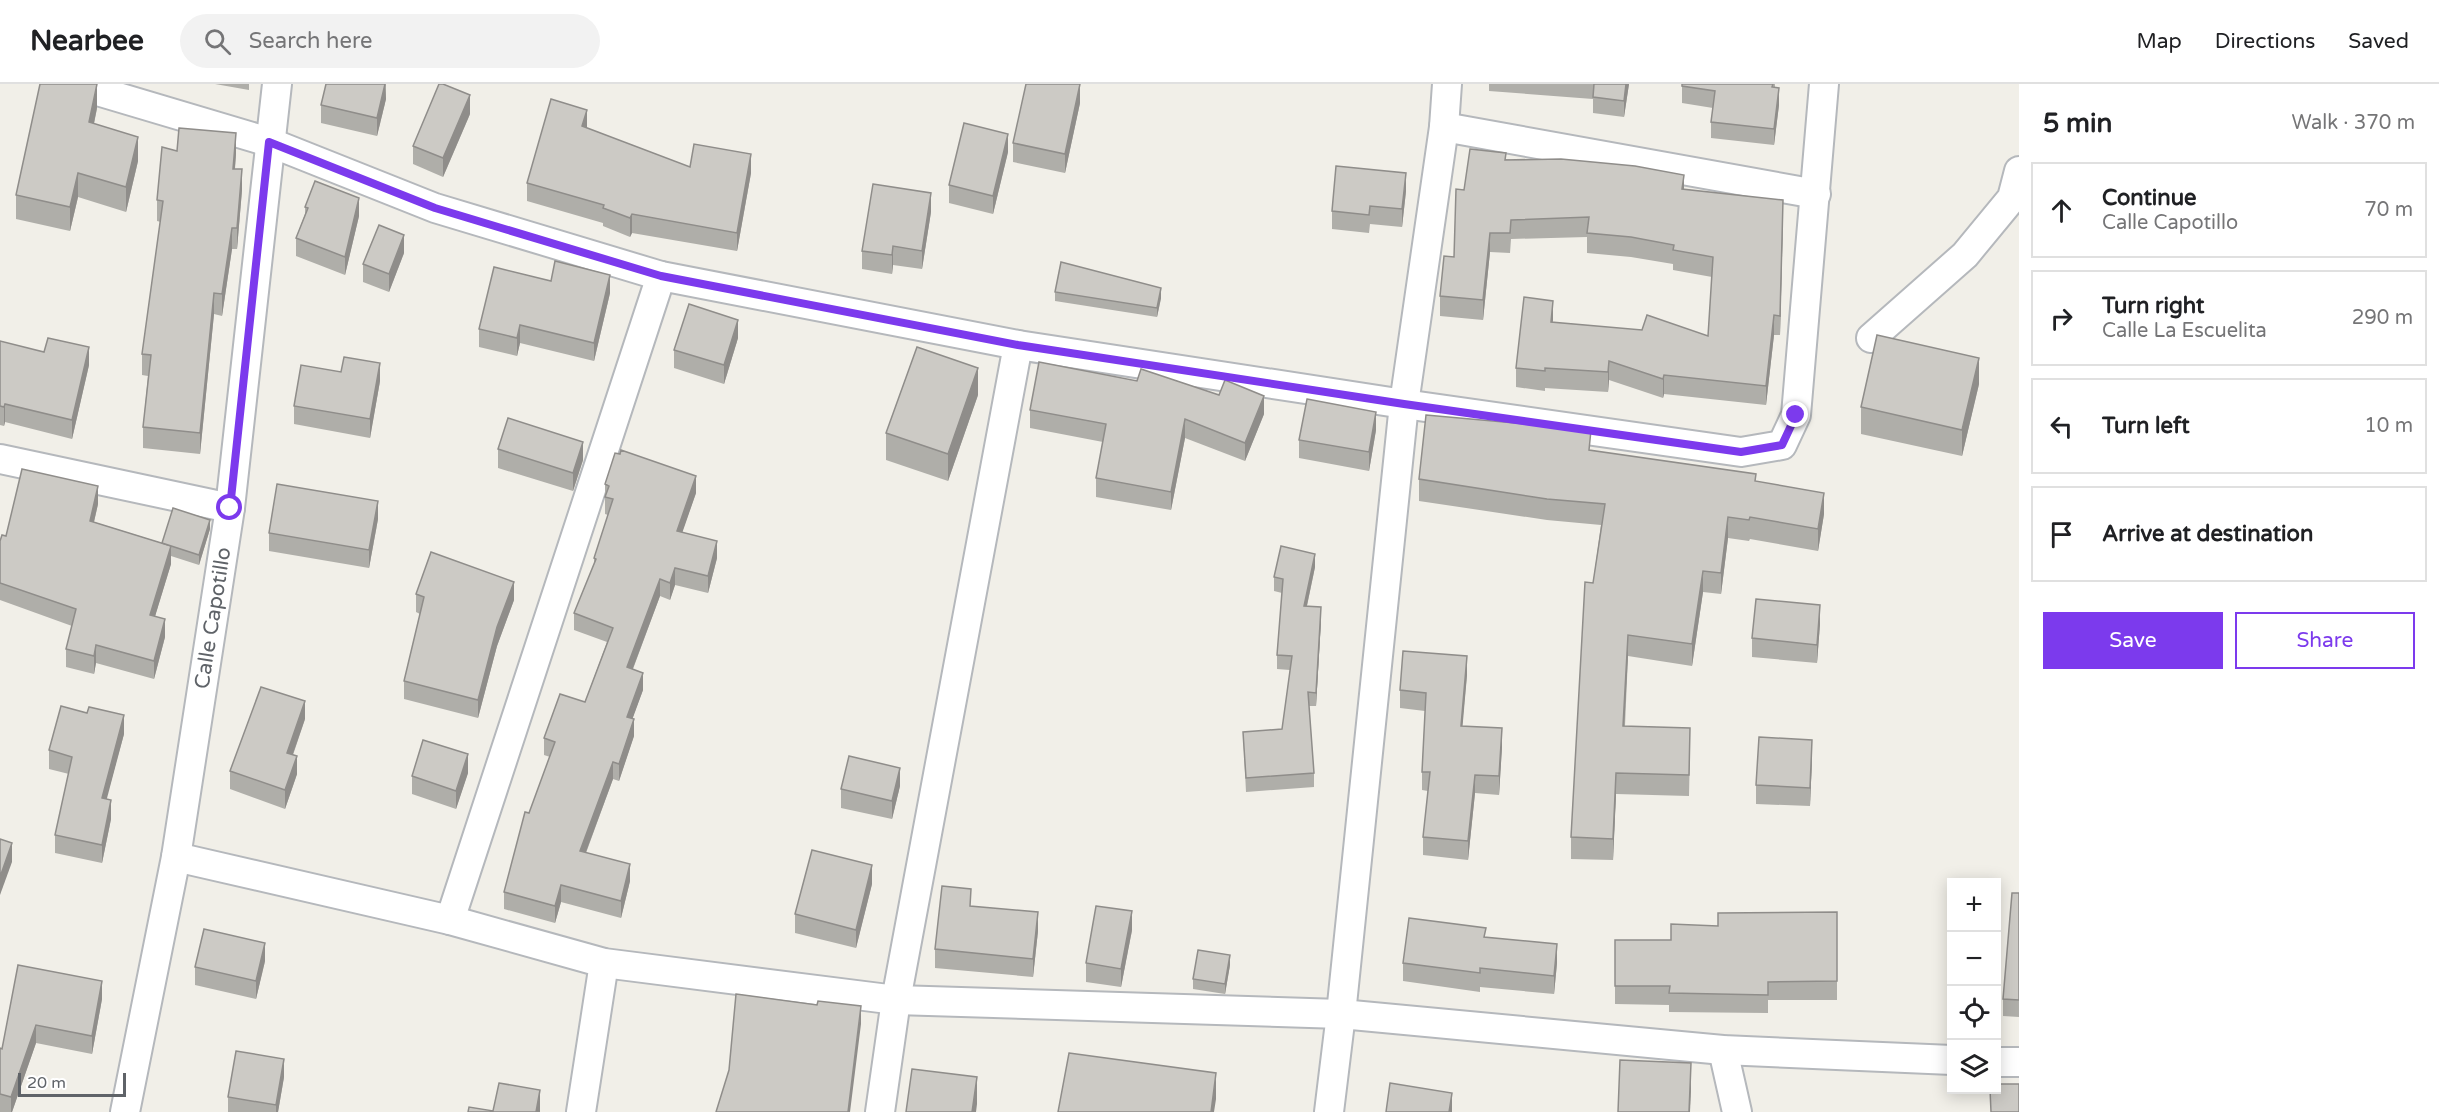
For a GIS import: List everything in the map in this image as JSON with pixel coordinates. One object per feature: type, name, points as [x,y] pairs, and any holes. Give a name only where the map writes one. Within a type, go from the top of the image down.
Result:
[{"type":"street","points":[[74,84],[269,142],[435,208],[661,276],[1018,345],[1404,404],[1741,452],[1782,445],[1796,415],[1824,84]]},
{"type":"street","name":"Calle Capotillo","points":[[125,1112],[176,857],[230,508],[277,84]]},
{"type":"street","points":[[1329,1112],[1404,404],[1444,127],[1447,84]]},
{"type":"street","points":[[1444,127],[1815,194]]},
{"type":"street","points":[[1871,338],[1965,255],[2012,198],[2019,171]]},
{"type":"street","points":[[450,920],[661,276]]},
{"type":"street","points":[[880,1112],[897,1000],[1018,345]]},
{"type":"street","points":[[0,460],[230,508]]},
{"type":"street","points":[[176,857],[450,920],[604,963],[897,1000],[1341,1014],[1723,1050],[1947,1060]]},
{"type":"street","points":[[581,1112],[604,963]]},
{"type":"street","points":[[1723,1050],[1737,1112]]},
{"type":"street","points":[[2001,1062],[2019,1062]]},
{"type":"building","points":[[40,84],[97,84],[89,122],[138,137],[126,187],[78,173],[70,207],[16,195]]},
{"type":"building","points":[[326,84],[385,84],[377,118],[321,105]]},
{"type":"building","points":[[439,84],[470,95],[443,158],[413,146]]},
{"type":"building","points":[[1026,84],[1080,84],[1065,154],[1013,143]]},
{"type":"building","points":[[1594,84],[1626,84],[1624,101],[1593,97]]},
{"type":"building","points":[[1682,84],[1773,84],[1772,87],[1779,88],[1774,129],[1711,122],[1715,91],[1682,86]]},
{"type":"building","points":[[551,99],[587,110],[582,126],[690,167],[694,144],[751,154],[737,233],[632,214],[630,218],[603,208],[604,205],[527,183]]},
{"type":"building","points":[[964,123],[1008,134],[993,196],[949,185]]},
{"type":"building","points":[[179,128],[236,133],[233,169],[242,169],[237,228],[232,228],[222,294],[214,293],[200,433],[143,427],[151,355],[142,354],[163,201],[157,200],[162,147],[177,151]]},
{"type":"building","points":[[1470,149],[1506,153],[1505,160],[1561,159],[1635,166],[1684,175],[1682,189],[1783,200],[1780,316],[1774,315],[1766,386],[1664,375],[1663,379],[1609,361],[1608,372],[1516,368],[1524,297],[1553,301],[1551,322],[1642,330],[1647,315],[1708,336],[1713,257],[1673,250],[1674,245],[1631,237],[1587,233],[1589,217],[1511,220],[1510,233],[1490,233],[1483,300],[1440,296],[1444,256],[1454,257],[1456,189],[1464,190]]},
{"type":"building","points":[[1336,166],[1406,173],[1402,209],[1370,206],[1369,215],[1332,211]]},
{"type":"building","points":[[315,181],[359,198],[345,257],[296,238],[308,208],[305,207]]},
{"type":"building","points":[[873,184],[931,193],[922,251],[893,246],[892,255],[862,251]]},
{"type":"building","points":[[379,225],[404,235],[389,274],[363,264]]},
{"type":"building","points":[[555,261],[610,275],[594,343],[520,325],[517,338],[479,329],[494,267],[551,281]]},
{"type":"building","points":[[1061,262],[1161,288],[1157,308],[1055,292]]},
{"type":"building","points":[[689,304],[738,320],[724,365],[674,350]]},
{"type":"building","points":[[1877,335],[1979,358],[1962,430],[1861,407]]},
{"type":"building","points":[[48,338],[89,347],[72,420],[5,404],[4,407],[0,406],[0,341],[44,352]]},
{"type":"building","points":[[917,347],[978,368],[948,454],[886,433]]},
{"type":"building","points":[[344,357],[380,363],[370,419],[294,406],[301,365],[341,372]]},
{"type":"building","points":[[1039,362],[1137,381],[1141,369],[1219,395],[1225,380],[1264,396],[1245,443],[1185,419],[1171,492],[1096,478],[1106,424],[1030,410]]},
{"type":"building","points":[[1307,399],[1376,412],[1369,452],[1299,440]]},
{"type":"building","points":[[1426,415],[1591,430],[1589,450],[1756,474],[1755,481],[1824,493],[1818,529],[1750,517],[1749,520],[1728,517],[1721,573],[1703,571],[1692,644],[1628,635],[1623,726],[1690,728],[1689,775],[1616,773],[1613,839],[1571,837],[1585,582],[1593,583],[1605,504],[1547,499],[1419,479]]},
{"type":"building","points":[[508,418],[583,442],[573,473],[498,449]]},
{"type":"building","points":[[621,450],[696,476],[677,531],[717,541],[708,576],[675,568],[670,583],[660,579],[627,667],[643,673],[627,717],[634,719],[619,764],[613,762],[580,851],[630,864],[621,901],[561,885],[555,906],[504,892],[525,812],[529,813],[555,742],[544,738],[560,694],[585,702],[613,628],[574,613],[596,559],[594,558],[613,499],[605,497],[609,486],[605,484],[615,453],[620,454]]},
{"type":"building","points":[[22,469],[98,486],[90,521],[171,546],[150,615],[165,619],[154,661],[96,645],[94,656],[66,649],[76,609],[0,583],[0,541],[2,535],[6,536]]},
{"type":"building","points":[[277,484],[378,501],[369,550],[269,533]]},
{"type":"building","points":[[173,508],[210,520],[199,555],[162,543]]},
{"type":"building","points":[[1281,546],[1315,554],[1304,606],[1321,607],[1316,693],[1308,692],[1314,773],[1246,778],[1243,732],[1282,729],[1292,656],[1277,655],[1283,579],[1274,577]]},
{"type":"building","points":[[431,552],[514,582],[497,627],[478,700],[404,681],[424,597],[416,594]]},
{"type":"building","points":[[1756,599],[1820,605],[1817,645],[1752,638]]},
{"type":"building","points":[[1403,651],[1467,656],[1461,726],[1502,728],[1499,776],[1475,775],[1468,841],[1423,837],[1430,772],[1422,772],[1426,693],[1400,690]]},
{"type":"building","points":[[261,687],[305,701],[287,753],[297,756],[285,790],[230,771]]},
{"type":"building","points":[[61,706],[87,713],[89,707],[124,715],[102,798],[111,800],[102,845],[55,835],[72,757],[49,750]]},
{"type":"building","points":[[1759,737],[1812,740],[1810,788],[1756,785]]},
{"type":"building","points":[[423,740],[468,754],[456,791],[412,776]]},
{"type":"building","points":[[849,756],[900,768],[892,801],[841,789]]},
{"type":"building","points":[[0,839],[12,843],[0,877]]},
{"type":"building","points":[[812,850],[872,865],[856,930],[795,914]]},
{"type":"building","points":[[942,886],[971,889],[970,906],[1038,912],[1033,959],[935,949]]},
{"type":"building","points":[[2012,893],[2019,893],[2019,1000],[2003,999]]},
{"type":"building","points":[[1096,906],[1132,911],[1121,969],[1086,963]]},
{"type":"building","points":[[1837,912],[1837,981],[1768,982],[1768,995],[1669,993],[1670,986],[1615,986],[1615,940],[1671,940],[1671,924],[1718,926],[1718,913]]},
{"type":"building","points":[[1409,918],[1486,928],[1484,937],[1557,944],[1554,976],[1480,968],[1480,973],[1403,963]]},
{"type":"building","points":[[204,929],[265,943],[256,981],[195,967]]},
{"type":"building","points":[[1198,950],[1230,955],[1225,984],[1193,979]]},
{"type":"building","points":[[18,965],[102,981],[92,1036],[36,1025],[11,1097],[0,1094],[0,1048],[2,1049]]},
{"type":"building","points":[[736,994],[817,1005],[818,1001],[861,1006],[848,1112],[716,1112],[729,1070]]},
{"type":"building","points":[[236,1051],[284,1059],[276,1105],[228,1097]]},
{"type":"building","points":[[1069,1053],[1216,1073],[1211,1112],[1058,1112]]},
{"type":"building","points":[[1620,1060],[1691,1063],[1689,1112],[1618,1112]]},
{"type":"building","points":[[912,1069],[977,1077],[972,1112],[906,1112]]},
{"type":"building","points":[[499,1083],[540,1090],[536,1112],[468,1112],[469,1107],[493,1111]]},
{"type":"building","points":[[1390,1083],[1452,1093],[1449,1112],[1386,1112]]},
{"type":"building","points":[[2001,1084],[2019,1084],[2019,1112],[1991,1112],[1990,1094],[2001,1094]]},
{"type":"route","points":[[230,508],[269,142],[435,208],[661,276],[1018,345],[1404,404],[1741,452],[1782,445],[1796,415]]}]
